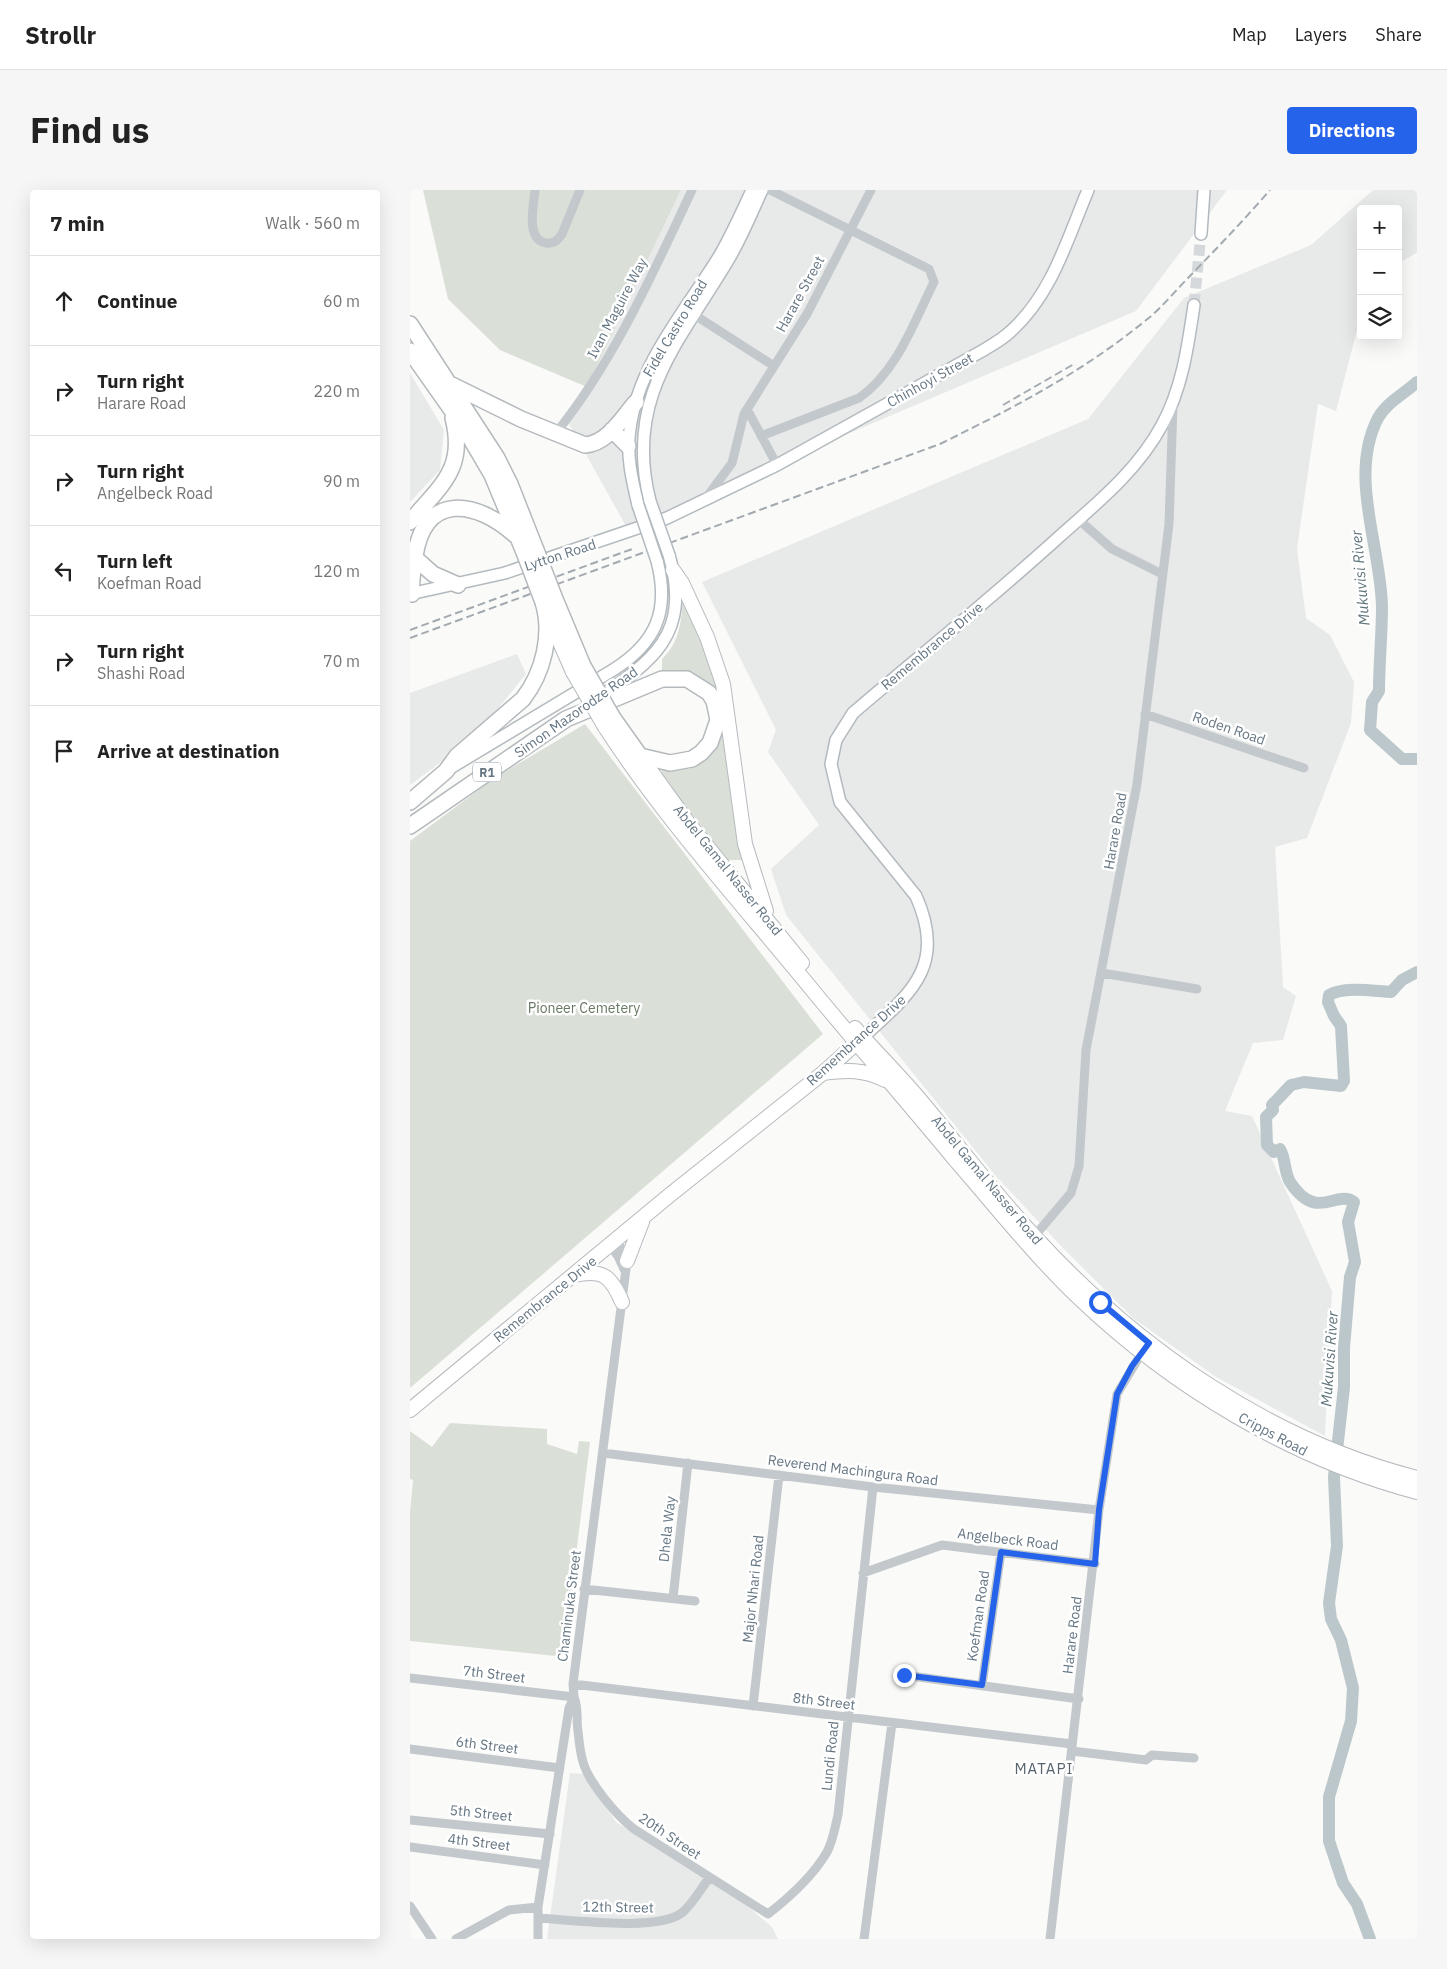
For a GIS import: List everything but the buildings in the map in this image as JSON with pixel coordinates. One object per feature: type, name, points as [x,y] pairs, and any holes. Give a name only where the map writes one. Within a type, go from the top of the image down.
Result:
[{"type":"highway","name":"Abdel Gamal Nasser Road","points":[[410,324],[497,458],[510,484],[547,603],[578,669],[609,723],[640,756]]},
{"type":"highway","name":"Abdel Gamal Nasser Road","points":[[410,351],[451,407],[492,475],[518,537],[530,551]]},
{"type":"highway","points":[[448,383],[466,393],[585,445],[600,442],[636,402]]},
{"type":"highway","points":[[410,522],[446,480],[456,460],[458,436],[451,407]]},
{"type":"highway","points":[[612,430],[628,446]]},
{"type":"highway","points":[[411,594],[410,582],[419,536],[424,526],[434,515],[450,508],[483,513],[503,524],[518,537]]},
{"type":"highway","points":[[415,558],[433,574],[458,585]]},
{"type":"highway","points":[[446,771],[457,756],[523,699],[536,680],[543,662],[547,603]]},
{"type":"highway","points":[[566,719],[662,679],[687,679],[709,693],[714,701],[718,720],[710,744],[701,753],[692,759],[670,763],[640,756]]},
{"type":"highway","name":"Simon Mazorodze Road","points":[[410,826],[566,719]]},
{"type":"highway","name":"Simon Mazorodze Road","points":[[410,802],[446,771]]},
{"type":"main road","points":[[673,570],[682,583],[707,638],[723,684],[745,844],[769,920]]},
{"type":"main road","name":"Abdel Gamal Nasser Road","points":[[609,723],[680,828],[860,1040],[916,1096],[1082,1301],[1146,1347]]},
{"type":"main road","name":"Abdel Gamal Nasser Road","points":[[640,756],[689,824],[769,920],[860,1040],[890,1083],[1031,1240]]},
{"type":"main road","name":"Remembrance Drive","points":[[410,1410],[671,1194],[823,1073],[860,1040]]},
{"type":"main road","points":[[823,1073],[849,1070],[870,1072],[890,1083]]},
{"type":"main road","points":[[626,1268],[643,1219]]},
{"type":"main road","points":[[571,1276],[588,1272],[604,1275],[615,1285],[622,1302]]},
{"type":"main road","name":"Cripps Road","points":[[1146,1347],[1170,1373],[1220,1405],[1341,1462],[1417,1492]]},
{"type":"main road","name":"Cripps Road","points":[[1341,1462],[1417,1478]]},
{"type":"street","points":[[535,190],[534,231],[543,242],[551,243],[558,240],[566,227],[580,190]]},
{"type":"street","name":"Ivan Maguire Way","points":[[556,433],[610,354],[692,190]]},
{"type":"street","name":"Fidel Castro Road","points":[[669,555],[650,501],[642,461],[648,404],[660,374],[690,312],[752,190]]},
{"type":"street","name":"Fidel Castro Road","points":[[657,561],[638,505],[628,446],[636,402],[650,368],[733,252],[762,190]]},
{"type":"street","points":[[761,436],[859,398],[870,390],[880,380],[903,345],[934,282],[933,275],[929,269],[770,190]]},
{"type":"street","name":"Harare Street","points":[[703,502],[732,463],[740,422],[807,314],[871,190]]},
{"type":"street","name":"Chinhoyi Street","points":[[703,502],[777,465],[982,351],[1010,332],[1040,298],[1060,261],[1088,190]]},
{"type":"street","points":[[1202,234],[1204,190]]},
{"type":"street","name":"Remembrance Drive","points":[[860,1040],[917,984],[925,964],[928,935],[923,913],[916,896],[840,802],[831,764],[836,740],[853,713],[1079,520],[1111,490],[1145,452],[1162,425],[1173,402],[1188,351],[1194,306]]},
{"type":"street","points":[[690,312],[774,366]]},
{"type":"street","name":"Harare Road","points":[[1031,1240],[1064,1204],[1077,1179],[1086,1050],[1135,798],[1168,524],[1173,402]]},
{"type":"street","points":[[747,409],[777,465]]},
{"type":"street","name":"Lytton Road","points":[[411,594],[505,573],[629,532],[703,502]]},
{"type":"street","points":[[1079,520],[1112,549],[1162,574]]},
{"type":"street","name":"Simon Mazorodze Road","points":[[566,719],[622,682],[657,652],[669,632],[673,615],[673,570],[669,555]]},
{"type":"street","name":"Simon Mazorodze Road","points":[[446,771],[612,670],[636,653],[650,637],[660,612],[662,579],[657,561]]},
{"type":"street","name":"Roden Road","points":[[1145,714],[1304,768]]},
{"type":"street","points":[[1102,973],[1197,988]]},
{"type":"street","points":[[613,1243],[626,1268]]},
{"type":"street","points":[[613,1243],[626,1268]]},
{"type":"street","name":"Chaminuka Street","points":[[538,1939],[538,1907],[569,1708],[574,1697],[573,1684],[584,1589],[626,1268]]},
{"type":"street","name":"Harare Road","points":[[1050,1939],[1095,1564],[1099,1510],[1117,1394],[1146,1347]]},
{"type":"street","name":"Reverend Machingura Road","points":[[603,1453],[873,1487],[1099,1510]]},
{"type":"street","name":"Dhela Way","points":[[673,1598],[688,1463]]},
{"type":"street","name":"Major Nhari Road","points":[[753,1706],[779,1475]]},
{"type":"street","name":"Lundi Road","points":[[768,1914],[791,1895],[828,1851],[838,1815],[873,1487]]},
{"type":"street","name":"Angelbeck Road","points":[[863,1573],[942,1545],[1095,1564]]},
{"type":"street","name":"Koefman Road","points":[[982,1685],[1001,1552]]},
{"type":"street","points":[[584,1589],[695,1600]]},
{"type":"street","points":[[904,1675],[1079,1699]]},
{"type":"street","name":"7th Street","points":[[410,1678],[574,1697]]},
{"type":"street","name":"8th Street","points":[[573,1684],[848,1717],[1072,1747],[1146,1760],[1152,1755],[1194,1758]]},
{"type":"street","name":"20th Street","points":[[574,1697],[578,1706],[578,1730],[583,1762],[618,1815],[634,1829],[768,1914]]},
{"type":"street","points":[[864,1939],[892,1723]]},
{"type":"street","name":"6th Street","points":[[410,1749],[560,1768]]},
{"type":"street","name":"5th Street","points":[[410,1820],[550,1834]]},
{"type":"street","name":"4th Street","points":[[410,1848],[545,1865]]},
{"type":"street","name":"12th Street","points":[[539,1918],[637,1923],[667,1919],[683,1912],[709,1878]]},
{"type":"street","points":[[410,1906],[432,1939]]},
{"type":"street","points":[[456,1939],[509,1910],[538,1907]]},
{"type":"shaded area","points":[[681,190],[1227,190],[1136,311],[627,528],[568,422],[587,387]]},
{"type":"shaded area","points":[[1373,190],[1417,190],[1417,253],[1402,261],[1402,205],[1357,205],[1357,330],[1336,411],[1318,404],[1297,548],[1306,618],[1330,635],[1354,682],[1351,723],[1307,838],[1275,847],[1283,987],[1296,996],[1283,1040],[1253,1043],[1225,1111],[1252,1116],[1332,1291],[1325,1436],[1216,1377],[1133,1318],[1062,1247],[995,1175],[786,915],[771,869],[819,825],[768,752],[776,730],[702,582],[1088,419],[1184,298],[1311,245]]},
{"type":"shaded area","points":[[410,373],[444,430],[440,470],[410,502]]},
{"type":"shaded area","points":[[517,654],[526,674],[475,737],[410,785],[410,693]]},
{"type":"shaded area","points":[[570,1773],[584,1774],[616,1822],[745,1904],[772,1927],[778,1939],[547,1939]]},
{"type":"green space","points":[[423,190],[681,190],[587,387],[500,350],[448,299]]},
{"type":"green space","points":[[683,592],[720,686],[744,860],[728,860],[662,776],[662,767],[690,769],[714,749],[714,694],[662,674],[662,659],[677,636]]},
{"type":"green space","name":"Pioneer Cemetery","points":[[585,724],[823,1034],[410,1388],[410,841],[496,777]]},
{"type":"green space","points":[[450,1423],[547,1429],[547,1444],[577,1454],[579,1441],[590,1442],[564,1651],[556,1656],[410,1641],[410,1512],[413,1480],[410,1479],[410,1431],[432,1447]]},
{"type":"waterway","name":"Mukuvisi River","points":[[1417,382],[1391,403],[1378,418],[1370,440],[1366,463],[1368,511],[1382,607],[1379,691],[1372,702],[1370,730],[1402,759],[1417,759]]},
{"type":"waterway","name":"Mukuvisi River","points":[[1370,1939],[1357,1904],[1343,1883],[1329,1841],[1329,1797],[1351,1721],[1353,1688],[1341,1640],[1331,1619],[1329,1603],[1337,1546],[1334,1477],[1344,1387],[1344,1348],[1350,1277],[1355,1262],[1348,1222],[1354,1202],[1340,1199],[1317,1203],[1309,1201],[1300,1194],[1288,1178],[1280,1149],[1274,1152],[1267,1145],[1266,1117],[1273,1110],[1272,1105],[1291,1085],[1304,1082],[1341,1086],[1344,1081],[1341,1026],[1328,1002],[1329,995],[1351,990],[1391,992],[1402,980],[1417,972]]},
{"type":"tunnel","points":[[1194,305],[1201,234]]},
{"type":"railway","points":[[410,638],[940,444],[996,416],[1049,387],[1100,355],[1150,317],[1270,190]]},
{"type":"railway","points":[[1003,405],[1074,364]]},
{"type":"railway","points":[[410,630],[635,548]]},
{"type":"district","name":"MATAPI","points":[[1044,1768]]},
{"type":"route","points":[[904,1675],[982,1685],[1001,1552],[1095,1564],[1099,1510],[1117,1394],[1132,1366],[1149,1343],[1100,1302]]}]
